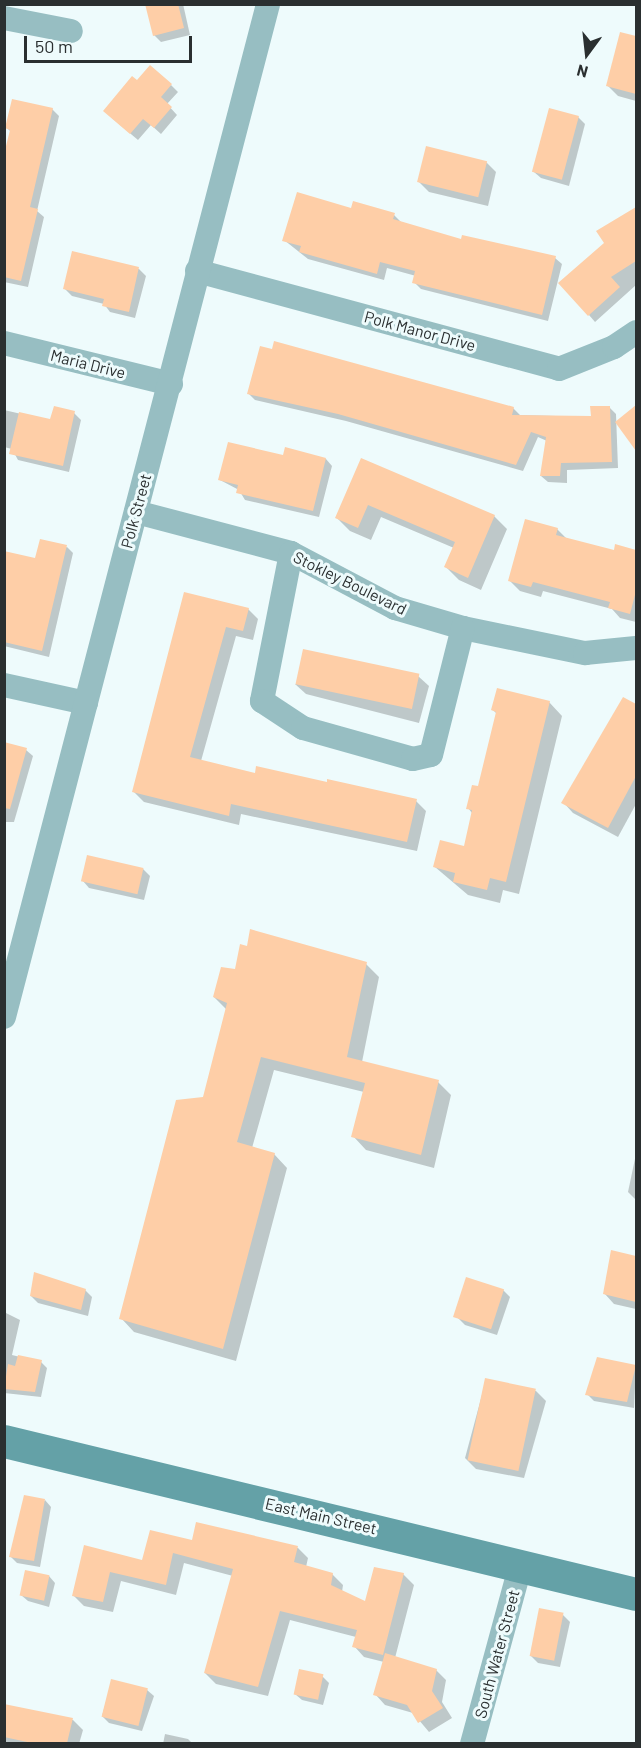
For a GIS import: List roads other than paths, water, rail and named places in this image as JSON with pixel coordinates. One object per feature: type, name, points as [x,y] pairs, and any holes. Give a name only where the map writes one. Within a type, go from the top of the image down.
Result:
[{"type":"main road","name":"East Main Street","points":[[4,1441],[521,1564],[636,1594]]},
{"type":"street","name":"Polk Street","points":[[4,1017],[171,384],[197,271],[268,4]]},
{"type":"street","points":[[4,18],[71,32]]},
{"type":"street","name":"Polk Manor Drive","points":[[197,271],[559,369],[614,347],[636,332]]},
{"type":"street","name":"Maria Drive","points":[[4,343],[171,384]]},
{"type":"street","name":"Stokley Boulevard","points":[[136,512],[291,553],[395,608],[463,628],[585,653],[636,648]]},
{"type":"street","points":[[291,553],[262,701],[303,728],[413,759],[431,755],[463,628]]},
{"type":"street","points":[[4,685],[86,703]]},
{"type":"street","name":"South Water Street","points":[[472,1743],[521,1564]]}]
